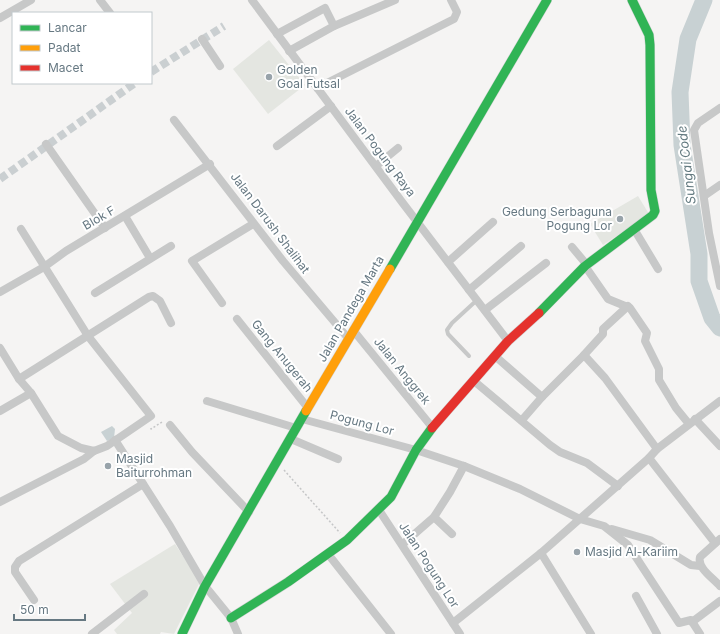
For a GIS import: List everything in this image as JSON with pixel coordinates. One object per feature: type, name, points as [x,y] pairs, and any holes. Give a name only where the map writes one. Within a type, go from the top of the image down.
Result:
[{"type":"street","points":[[0,17],[31,0]]},
{"type":"street","points":[[100,0],[109,12]]},
{"type":"street","name":"Jalan Pogung Raya","points":[[252,0],[416,221],[508,341]]},
{"type":"street","points":[[289,51],[334,26],[395,0]]},
{"type":"street","points":[[317,88],[454,19],[457,12],[451,0]]},
{"type":"street","name":"Jalan Pandega Marta","points":[[182,634],[206,586],[278,463],[296,428],[416,221],[547,0]]},
{"type":"street","points":[[231,618],[347,540],[391,497],[416,450],[432,426],[474,381],[508,341],[537,315],[586,265],[634,229],[655,211],[651,190],[649,35],[632,0]]},
{"type":"street","points":[[276,34],[324,8],[334,26]]},
{"type":"street","points":[[202,39],[220,66]]},
{"type":"street","points":[[277,146],[331,106]]},
{"type":"street","points":[[720,108],[698,123],[694,130],[704,196],[718,264],[720,286]]},
{"type":"street","name":"Jalan Darush Shalihat","points":[[174,120],[210,164],[253,224],[348,338]]},
{"type":"street","points":[[46,144],[105,228]]},
{"type":"street","points":[[376,166],[398,148]]},
{"type":"street","name":"Blok F","points":[[0,292],[44,267],[66,251],[210,164]]},
{"type":"street","points":[[704,196],[720,186]]},
{"type":"street","points":[[125,216],[150,258]]},
{"type":"street","points":[[448,262],[494,222]]},
{"type":"street","points":[[222,303],[192,261],[253,224]]},
{"type":"street","points":[[0,502],[84,460],[94,451],[115,440],[151,416],[88,336],[21,229]]},
{"type":"street","points":[[634,229],[658,269]]},
{"type":"street","points":[[95,292],[171,246]]},
{"type":"street","points":[[469,290],[521,246]]},
{"type":"street","points":[[572,247],[586,265],[608,299],[628,306],[646,333],[645,341],[659,369],[659,380],[676,408],[720,446]]},
{"type":"street","points":[[485,310],[546,263]]},
{"type":"street","points":[[18,379],[153,296],[160,302],[171,323]]},
{"type":"street","points":[[522,420],[542,397],[603,334],[603,329],[628,306]]},
{"type":"street","name":"Gang Anugerah","points":[[237,320],[308,408]]},
{"type":"street","name":"Jalan Anggrek","points":[[353,330],[432,426]]},
{"type":"street","points":[[0,348],[18,379],[32,393],[58,436],[81,448],[94,451]]},
{"type":"street","points":[[584,355],[605,378],[657,449]]},
{"type":"street","points":[[495,356],[542,397]]},
{"type":"street","points":[[474,381],[555,449],[587,463],[618,486]]},
{"type":"street","points":[[0,411],[32,393]]},
{"type":"street","points":[[208,401],[296,428]]},
{"type":"street","points":[[453,623],[541,553],[618,486],[657,449],[720,401]]},
{"type":"street","name":"Pogung Lor","points":[[302,419],[416,450],[464,466],[520,489],[580,519],[650,540],[696,565],[720,586]]},
{"type":"street","points":[[170,425],[192,452],[249,512]]},
{"type":"street","points":[[291,439],[338,459]]},
{"type":"street","points":[[115,440],[206,586],[231,618],[238,634]]},
{"type":"street","points":[[649,458],[717,541],[700,557],[696,565]]},
{"type":"street","points":[[403,544],[434,516],[450,492],[464,466]]},
{"type":"street","points":[[34,600],[15,572],[15,567],[19,561],[143,484]]},
{"type":"street","name":"Jalan Pogung Lor","points":[[378,510],[403,544],[460,634]]},
{"type":"street","points":[[434,516],[452,534]]},
{"type":"street","points":[[604,526],[628,545],[650,576],[654,587],[679,623],[690,620],[700,634]]},
{"type":"street","points":[[541,553],[591,634]]},
{"type":"street","points":[[328,554],[391,634]]},
{"type":"street","points":[[92,634],[144,594]]},
{"type":"street","points":[[636,596],[657,634]]},
{"type":"street","points":[[692,622],[720,601]]},
{"type":"lane","points":[[469,356],[448,334],[447,330],[452,323],[477,299]]},
{"type":"path","points":[[278,463],[347,540]]},
{"type":"shaded area","name":"Golden Goal Futsal","points":[[269,40],[305,85],[268,114],[233,69]]},
{"type":"shaded area","name":"Gedung Serbaguna Pogung Lor","points":[[638,196],[649,214],[603,245],[590,224]]},
{"type":"shaded area","points":[[112,426],[115,429],[114,438],[107,441],[101,432]]},
{"type":"shaded area","points":[[175,544],[200,582],[174,634],[161,632],[160,634],[117,634],[114,630],[132,613],[110,584]]},
{"type":"waterway","name":"Sungai Code","points":[[704,0],[688,39],[680,92],[682,145],[699,254],[699,281],[712,318],[720,328]]},
{"type":"tunnel","points":[[152,71],[224,26]]},
{"type":"tunnel","points":[[0,179],[134,84]]},
{"type":"traffic: fast","points":[[390,269],[547,0]]},
{"type":"traffic: fast","points":[[539,313],[585,266],[653,215],[655,211],[651,190],[649,35],[632,0]]},
{"type":"traffic: fast","points":[[182,634],[205,586],[306,411]]},
{"type":"traffic: fast","points":[[231,618],[288,582],[347,540],[391,497],[416,450],[432,428]]},
{"type":"traffic: slow","points":[[306,411],[390,269]]},
{"type":"traffic: jam","points":[[432,428],[508,341],[539,313]]},
{"type":"place","name":"Golden Goal Futsal","points":[[269,77]]},
{"type":"place","name":"Gedung Serbaguna Pogung Lor","points":[[620,219]]},
{"type":"place","name":"Masjid Baiturrohman","points":[[108,466]]},
{"type":"place","name":"Masjid Al-Kariim","points":[[577,552]]}]
